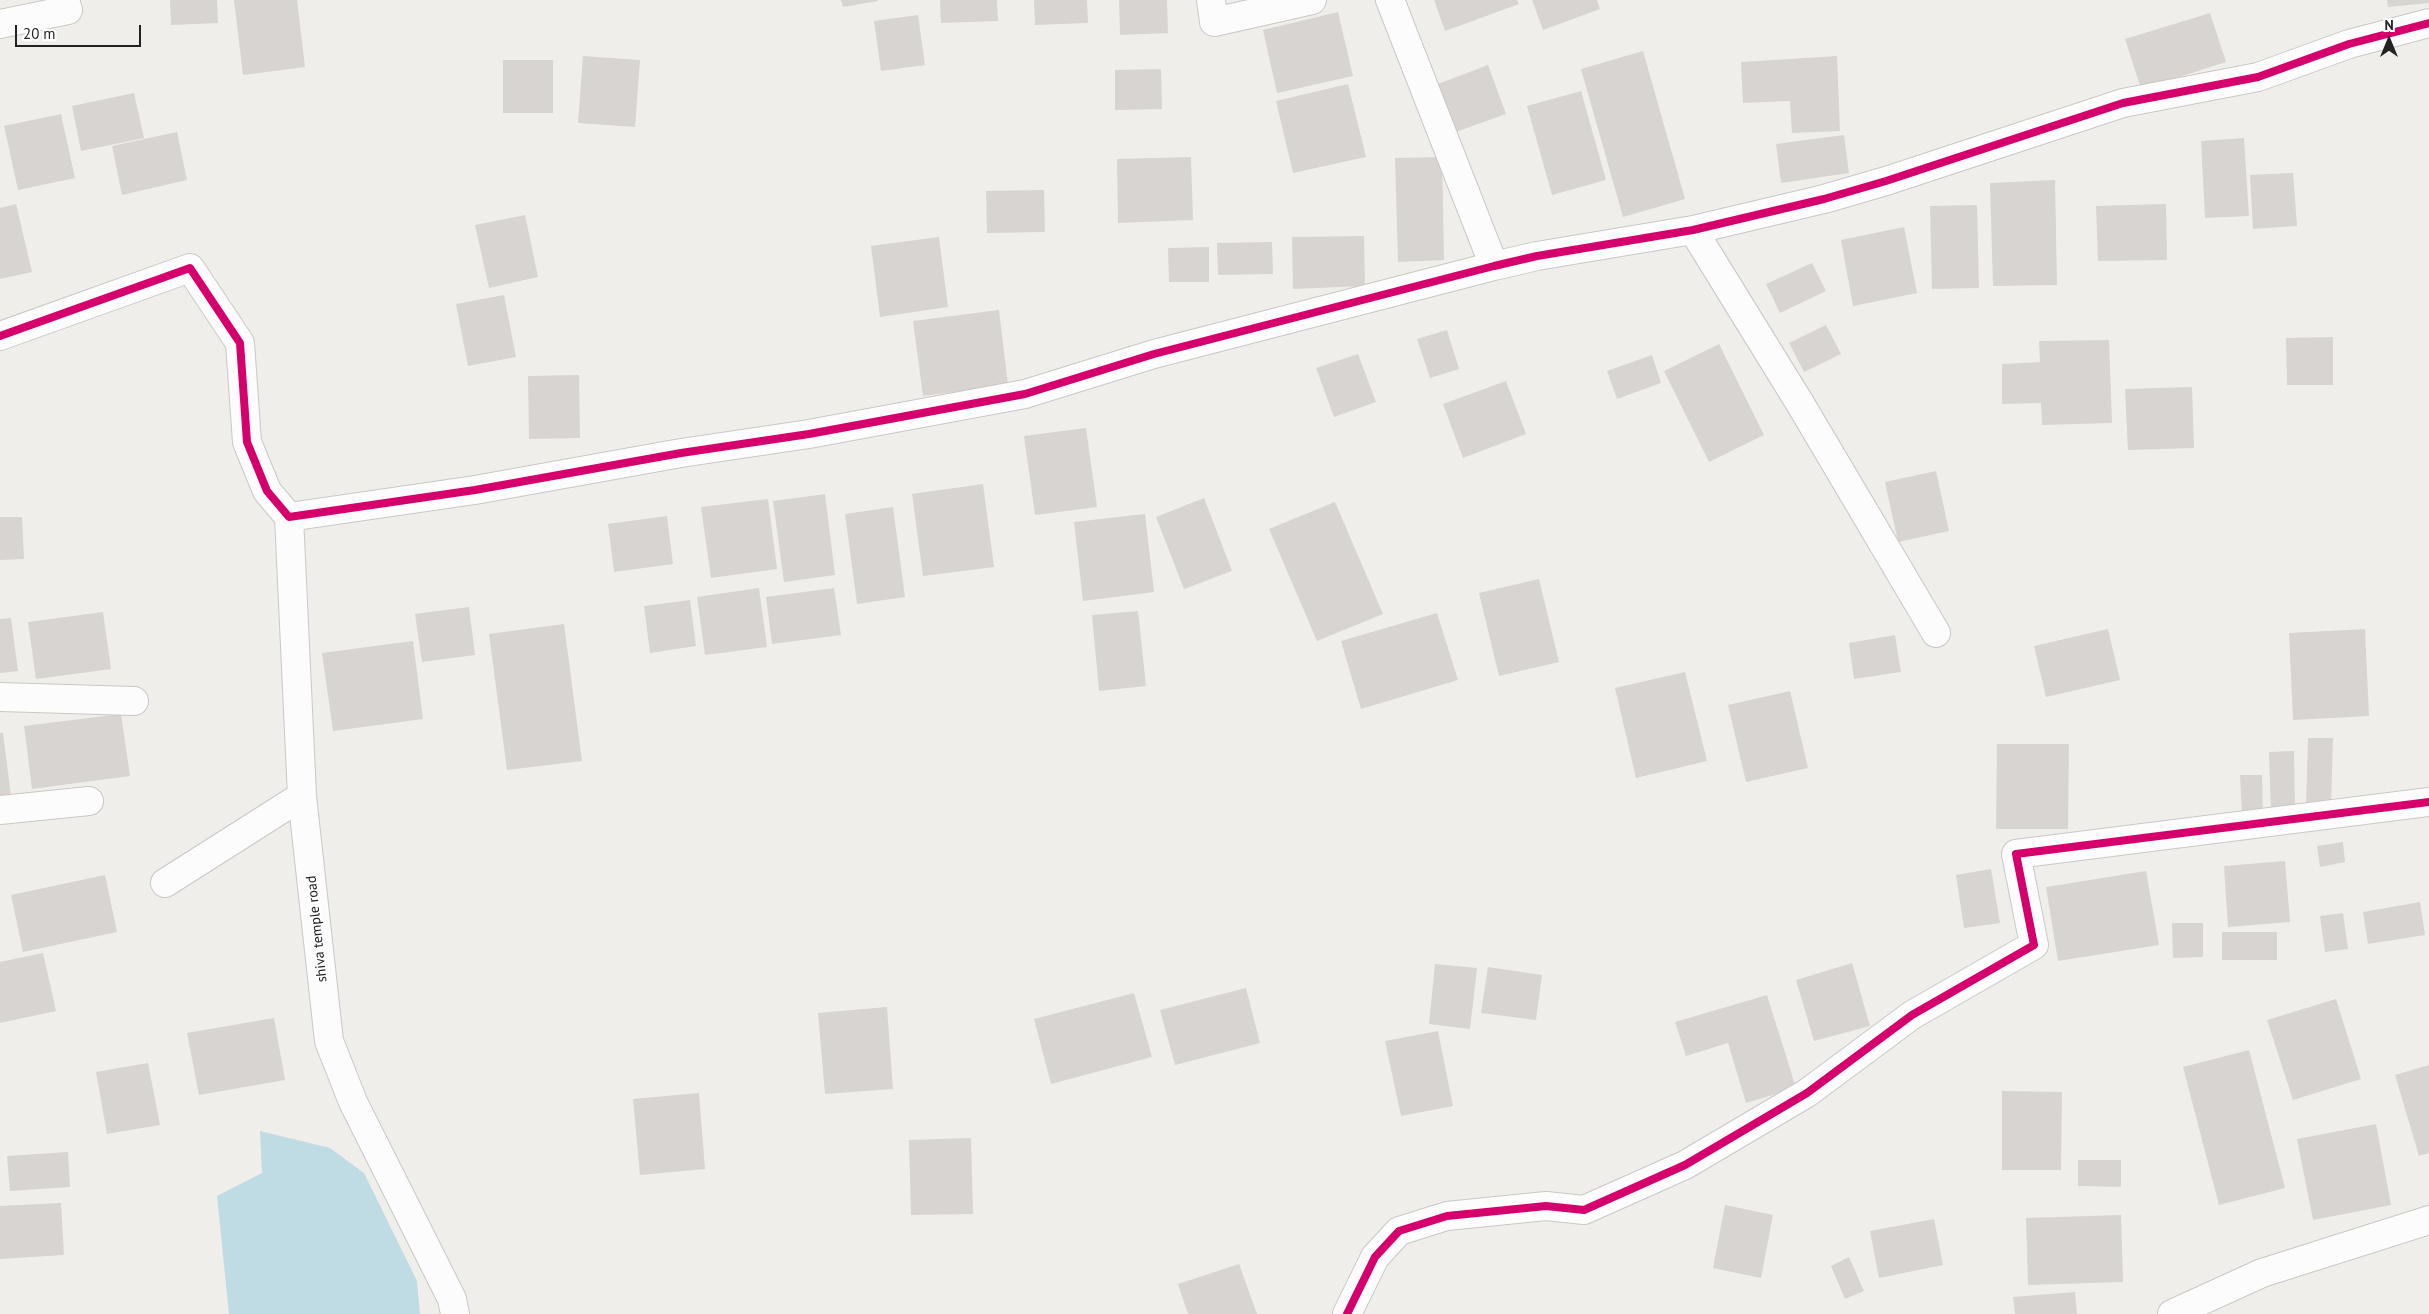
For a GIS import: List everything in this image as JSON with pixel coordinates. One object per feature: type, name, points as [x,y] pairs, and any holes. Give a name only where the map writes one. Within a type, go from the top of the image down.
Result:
[{"type":"street","points":[[0,24],[68,10],[65,0]]},
{"type":"street","points":[[1211,0],[1214,22],[1312,0]]},
{"type":"street","points":[[1390,0],[1494,266]]},
{"type":"street","points":[[0,336],[190,268],[240,342],[246,442],[267,491],[289,516],[475,490],[681,453],[809,434],[1025,394],[1154,354],[1494,266],[1537,256],[1694,230],[1824,199],[1886,181],[2123,103],[2258,77],[2349,44],[2429,22]]},
{"type":"street","points":[[1694,230],[1801,405],[1936,633]]},
{"type":"street","name":"shiva temple road","points":[[289,516],[302,796],[329,1041],[353,1102],[452,1299],[455,1314]]},
{"type":"street","points":[[0,697],[134,701]]},
{"type":"street","points":[[165,883],[302,796]]},
{"type":"street","points":[[0,810],[89,801]]},
{"type":"street","points":[[1347,1314],[1375,1257],[1398,1231],[1446,1216],[1546,1206],[1584,1210],[1685,1165],[1807,1092],[1912,1015],[2034,945],[2016,854],[2429,802]]},
{"type":"street","points":[[2172,1314],[2262,1273],[2429,1220]]},
{"type":"water","points":[[260,1131],[330,1148],[364,1173],[417,1281],[420,1314],[229,1314],[217,1196],[262,1173]]},
{"type":"building","points":[[170,0],[217,0],[218,23],[171,25]]},
{"type":"building","points":[[234,0],[297,0],[305,67],[243,75]]},
{"type":"building","points":[[841,0],[878,0],[878,1],[843,7]]},
{"type":"building","points":[[940,0],[997,0],[998,21],[941,23]]},
{"type":"building","points":[[1034,0],[1087,0],[1088,23],[1035,25]]},
{"type":"building","points":[[1119,0],[1167,0],[1168,33],[1120,35]]},
{"type":"building","points":[[1434,0],[1517,0],[1519,4],[1445,31]]},
{"type":"building","points":[[1532,0],[1597,0],[1600,9],[1543,30]]},
{"type":"building","points":[[2387,0],[2429,0],[2429,3],[2388,7]]},
{"type":"building","points":[[1338,12],[1353,76],[1277,93],[1263,30]]},
{"type":"building","points":[[2210,13],[2226,62],[2141,89],[2125,39]]},
{"type":"building","points":[[918,15],[925,65],[881,71],[874,21]]},
{"type":"building","points":[[1643,51],[1685,199],[1623,217],[1581,69]]},
{"type":"building","points":[[583,56],[640,60],[635,127],[578,123]]},
{"type":"building","points":[[1837,56],[1840,131],[1792,133],[1790,101],[1743,103],[1741,62]]},
{"type":"building","points":[[503,60],[553,60],[553,113],[503,113]]},
{"type":"building","points":[[1488,65],[1506,114],[1453,133],[1435,85]]},
{"type":"building","points":[[1161,69],[1162,109],[1115,110],[1115,70]]},
{"type":"building","points":[[1348,84],[1366,157],[1293,173],[1276,101]]},
{"type":"building","points":[[1581,91],[1606,180],[1552,195],[1527,106]]},
{"type":"building","points":[[134,93],[144,138],[81,151],[72,106]]},
{"type":"building","points":[[61,114],[75,178],[18,190],[4,126]]},
{"type":"building","points":[[177,132],[187,180],[122,195],[112,146]]},
{"type":"building","points":[[1844,135],[1849,173],[1781,183],[1776,144]]},
{"type":"building","points":[[2244,138],[2249,216],[2205,218],[2201,141]]},
{"type":"building","points":[[1191,157],[1193,220],[1118,223],[1117,159]]},
{"type":"building","points":[[1442,157],[1444,260],[1398,262],[1395,158]]},
{"type":"building","points":[[2293,173],[2297,226],[2253,229],[2250,175]]},
{"type":"building","points":[[2055,180],[2057,285],[1993,286],[1990,183]]},
{"type":"building","points":[[1044,190],[1045,232],[987,233],[986,191]]},
{"type":"building","points":[[16,204],[32,272],[0,279],[0,208]]},
{"type":"building","points":[[2166,204],[2167,260],[2098,261],[2096,206]]},
{"type":"building","points":[[1977,205],[1979,288],[1932,289],[1930,206]]},
{"type":"building","points":[[525,215],[538,277],[489,288],[475,225]]},
{"type":"building","points":[[1904,227],[1917,293],[1853,306],[1841,240]]},
{"type":"building","points":[[1364,236],[1365,286],[1293,289],[1292,237]]},
{"type":"building","points":[[939,237],[948,307],[880,317],[871,246]]},
{"type":"building","points":[[1272,242],[1273,274],[1218,275],[1217,243]]},
{"type":"building","points":[[1209,247],[1209,282],[1169,282],[1168,248]]},
{"type":"building","points":[[1812,263],[1826,291],[1780,313],[1766,284]]},
{"type":"building","points":[[504,295],[516,357],[468,366],[456,304]]},
{"type":"building","points":[[999,310],[1008,385],[923,396],[913,321]]},
{"type":"building","points":[[1826,325],[1841,354],[1804,372],[1789,343]]},
{"type":"building","points":[[1447,330],[1459,369],[1430,378],[1417,339]]},
{"type":"building","points":[[2333,337],[2333,385],[2287,385],[2286,338]]},
{"type":"building","points":[[2109,340],[2112,423],[2042,425],[2041,403],[2002,404],[2002,364],[2040,362],[2039,341]]},
{"type":"building","points":[[1719,344],[1764,435],[1709,462],[1664,371]]},
{"type":"building","points":[[1358,354],[1376,402],[1334,417],[1316,368]]},
{"type":"building","points":[[1652,355],[1661,383],[1617,399],[1607,371]]},
{"type":"building","points":[[579,375],[580,438],[529,439],[528,376]]},
{"type":"building","points":[[1506,381],[1526,434],[1463,458],[1443,404]]},
{"type":"building","points":[[2192,387],[2194,448],[2128,450],[2125,389]]},
{"type":"building","points":[[1086,428],[1097,507],[1035,515],[1024,436]]},
{"type":"building","points":[[1936,471],[1949,531],[1898,542],[1885,482]]},
{"type":"building","points":[[983,484],[994,567],[923,576],[912,494]]},
{"type":"building","points":[[825,494],[835,575],[784,582],[773,501]]},
{"type":"building","points":[[1204,498],[1232,571],[1184,589],[1156,517]]},
{"type":"building","points":[[768,499],[777,569],[711,578],[701,507]]},
{"type":"building","points":[[1335,502],[1383,614],[1317,641],[1269,529]]},
{"type":"building","points":[[893,507],[905,597],[857,604],[845,514]]},
{"type":"building","points":[[1145,514],[1154,592],[1083,601],[1074,522]]},
{"type":"building","points":[[667,516],[673,564],[614,572],[608,524]]},
{"type":"building","points":[[0,517],[22,517],[24,559],[0,560]]},
{"type":"building","points":[[1539,579],[1559,662],[1499,676],[1479,593]]},
{"type":"building","points":[[759,588],[767,647],[705,655],[697,597]]},
{"type":"building","points":[[834,588],[841,635],[772,644],[766,597]]},
{"type":"building","points":[[690,600],[696,646],[650,653],[644,606]]},
{"type":"building","points":[[469,607],[475,655],[422,662],[415,614]]},
{"type":"building","points":[[1138,611],[1146,686],[1099,691],[1092,615]]},
{"type":"building","points":[[103,612],[111,669],[36,679],[28,622]]},
{"type":"building","points":[[1437,613],[1458,680],[1361,709],[1341,641]]},
{"type":"building","points":[[11,618],[18,671],[0,673],[0,619]]},
{"type":"building","points":[[564,624],[582,761],[507,770],[489,634]]},
{"type":"building","points":[[2108,629],[2120,680],[2046,697],[2034,646]]},
{"type":"building","points":[[2365,629],[2369,716],[2293,720],[2289,633]]},
{"type":"building","points":[[1895,635],[1901,672],[1854,679],[1849,643]]},
{"type":"building","points":[[413,641],[423,719],[333,731],[322,653]]},
{"type":"building","points":[[1685,672],[1707,761],[1636,778],[1615,688]]},
{"type":"building","points":[[1790,691],[1808,768],[1746,782],[1728,705]]},
{"type":"building","points":[[121,714],[130,776],[32,789],[24,726]]},
{"type":"building","points":[[0,733],[3,733],[11,796],[0,797]]},
{"type":"building","points":[[2308,738],[2333,738],[2331,807],[2306,806]]},
{"type":"building","points":[[1997,744],[2069,744],[2068,829],[1996,829]]},
{"type":"building","points":[[2294,751],[2295,812],[2271,813],[2269,752]]},
{"type":"building","points":[[2240,775],[2262,775],[2263,816],[2242,817]]},
{"type":"building","points":[[2343,842],[2345,862],[2320,867],[2317,846]]},
{"type":"building","points":[[2285,861],[2290,922],[2228,927],[2224,866]]},
{"type":"building","points":[[1991,869],[2000,923],[1964,928],[1956,875]]},
{"type":"building","points":[[2146,871],[2159,945],[2058,961],[2046,887]]},
{"type":"building","points":[[105,875],[117,932],[23,952],[11,895]]},
{"type":"building","points":[[2420,902],[2425,935],[2368,944],[2363,912]]},
{"type":"building","points":[[2343,913],[2348,949],[2325,952],[2320,916]]},
{"type":"building","points":[[2172,923],[2203,923],[2203,957],[2173,958]]},
{"type":"building","points":[[2222,932],[2277,932],[2277,960],[2222,960]]},
{"type":"building","points":[[43,953],[56,1011],[0,1023],[0,962]]},
{"type":"building","points":[[1852,963],[1870,1026],[1814,1041],[1796,980]]},
{"type":"building","points":[[1435,964],[1477,968],[1470,1029],[1429,1024]]},
{"type":"building","points":[[1488,967],[1542,975],[1536,1020],[1481,1013]]},
{"type":"building","points":[[1246,988],[1260,1043],[1175,1065],[1160,1010]]},
{"type":"building","points":[[1134,993],[1152,1057],[1051,1084],[1034,1019]]},
{"type":"building","points":[[1767,995],[1796,1088],[1746,1103],[1728,1043],[1686,1056],[1675,1022]]},
{"type":"building","points":[[2336,999],[2361,1079],[2293,1100],[2267,1020]]},
{"type":"building","points":[[887,1007],[893,1089],[825,1094],[818,1013]]},
{"type":"building","points":[[274,1018],[285,1080],[199,1095],[187,1033]]},
{"type":"building","points":[[1438,1031],[1453,1106],[1401,1116],[1385,1041]]},
{"type":"building","points":[[2249,1050],[2285,1188],[2219,1205],[2183,1067]]},
{"type":"building","points":[[148,1063],[160,1125],[107,1134],[96,1072]]},
{"type":"building","points":[[2429,1065],[2429,1153],[2419,1156],[2395,1075]]},
{"type":"building","points":[[2002,1091],[2062,1092],[2061,1170],[2002,1170]]},
{"type":"building","points":[[699,1093],[705,1169],[640,1175],[633,1099]]},
{"type":"building","points":[[2376,1124],[2391,1205],[2313,1220],[2297,1139]]},
{"type":"building","points":[[971,1138],[973,1214],[911,1215],[909,1140]]},
{"type":"building","points":[[68,1152],[70,1187],[10,1191],[7,1156]]},
{"type":"building","points":[[2078,1160],[2121,1160],[2121,1187],[2078,1186]]},
{"type":"building","points":[[61,1203],[64,1255],[0,1259],[0,1206]]},
{"type":"building","points":[[1725,1205],[1773,1215],[1761,1278],[1713,1268]]},
{"type":"building","points":[[2121,1215],[2123,1282],[2028,1285],[2026,1218]]},
{"type":"building","points":[[1934,1219],[1943,1265],[1879,1278],[1870,1231]]},
{"type":"building","points":[[1849,1257],[1864,1291],[1845,1299],[1831,1266]]},
{"type":"building","points":[[1239,1264],[1257,1314],[1188,1314],[1178,1284]]},
{"type":"building","points":[[2075,1292],[2077,1314],[2015,1314],[2013,1297]]},
{"type":"cycle path","points":[[0,336],[190,268],[240,343],[247,442],[267,491],[289,517],[475,490],[681,453],[809,434],[1025,394],[1154,354],[1494,266],[1537,256],[1693,230],[1824,199],[1886,181],[2123,103],[2258,77],[2349,44],[2429,23]]},
{"type":"cycle path","points":[[1347,1314],[1375,1257],[1399,1231],[1447,1216],[1546,1206],[1584,1210],[1685,1165],[1807,1093],[1912,1015],[2034,945],[2016,854],[2429,802]]}]
